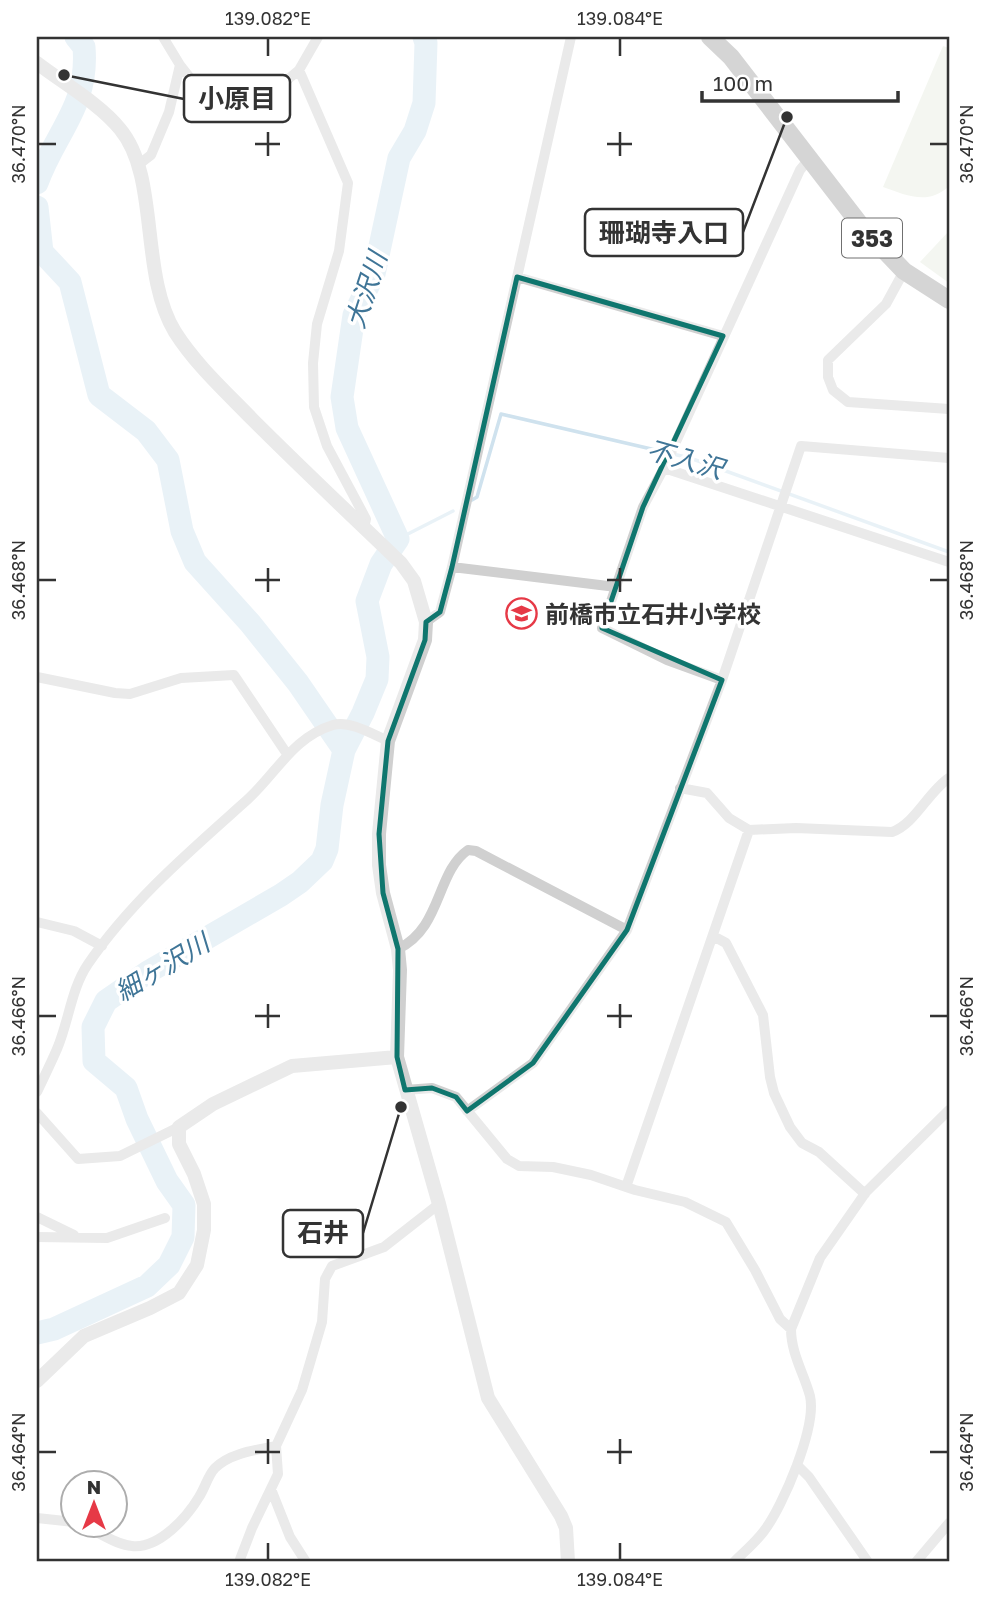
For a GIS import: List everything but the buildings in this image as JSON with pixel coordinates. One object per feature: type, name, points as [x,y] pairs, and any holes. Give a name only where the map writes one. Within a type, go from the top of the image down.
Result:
[{"type":"highway","name":"353","points":[[710,37],[731,57],[862,228],[904,271],[949,300]]},
{"type":"street","points":[[163,37],[195,84],[243,102],[256,101],[275,90],[299,70],[318,37]]},
{"type":"street","points":[[426,622],[440,612],[452,566],[571,37]]},
{"type":"street","points":[[37,63],[119,128],[131,144],[138,165],[156,282],[173,329],[195,361],[303,471],[401,563],[414,581],[426,622],[425,640],[388,741],[379,834],[383,893],[398,949],[400,970],[397,1057],[439,1204],[488,1398],[561,1516],[566,1528],[568,1562]]},
{"type":"street","points":[[138,165],[151,155],[169,112],[180,65]]},
{"type":"street","points":[[299,70],[348,183],[339,251],[317,324],[313,363],[314,407],[327,446],[366,519],[364,528]]},
{"type":"street","points":[[722,680],[667,660],[602,628],[643,507],[666,463],[800,170],[809,159]]},
{"type":"street","points":[[904,271],[886,304],[828,359],[828,377],[833,390],[848,402],[949,409]]},
{"type":"street","points":[[517,277],[723,336]]},
{"type":"street","points":[[467,1111],[533,1063],[627,930],[722,680],[801,446],[949,458]]},
{"type":"street","points":[[666,463],[780,508],[949,562]]},
{"type":"street","points":[[452,566],[616,587]]},
{"type":"street","points":[[37,677],[130,694],[181,678],[234,675],[287,754]]},
{"type":"street","points":[[37,1092],[58,1048],[76,988],[87,965],[122,920],[205,835],[249,798],[287,754],[317,731],[337,723],[352,726],[388,741]]},
{"type":"street","points":[[680,788],[706,793],[729,818],[750,830],[796,828],[892,832],[906,824],[934,790],[949,778],[949,765]]},
{"type":"street","points":[[626,1187],[750,830]]},
{"type":"street","points":[[398,949],[411,942],[432,914],[458,857],[468,850],[476,851],[627,930]]},
{"type":"street","points":[[37,922],[74,931],[102,946]]},
{"type":"street","points":[[713,936],[726,943],[763,1015],[769,1077],[790,1127],[802,1143],[819,1152],[865,1194]]},
{"type":"street","points":[[37,1113],[78,1159],[120,1156],[179,1127],[213,1104],[292,1066],[397,1057]]},
{"type":"street","points":[[405,1090],[432,1088],[456,1097],[507,1159],[519,1166],[553,1167],[591,1175],[685,1202],[726,1222],[780,1319],[791,1329]]},
{"type":"street","points":[[734,1562],[764,1531],[797,1465],[809,1428],[811,1399],[791,1341],[791,1329],[820,1258],[865,1194],[949,1110]]},
{"type":"street","points":[[37,1381],[85,1336],[179,1293],[197,1265],[204,1230],[204,1204],[194,1174],[179,1144],[179,1127]]},
{"type":"street","points":[[239,1562],[251,1528],[278,1474],[276,1447],[302,1390],[322,1322],[325,1279],[332,1266],[384,1247],[439,1204]]},
{"type":"street","points":[[37,1217],[80,1238]]},
{"type":"street","points":[[37,1237],[107,1238],[164,1218]]},
{"type":"street","points":[[114,1540],[133,1546],[149,1544],[186,1515],[199,1498],[215,1468],[243,1454],[276,1447]]},
{"type":"street","points":[[797,1465],[810,1477],[868,1562]]},
{"type":"street","points":[[271,1489],[290,1537],[306,1562]]},
{"type":"street","points":[[37,1518],[60,1520]]},
{"type":"street","points":[[916,1562],[949,1523]]},
{"type":"highlighted area","points":[[517,277],[723,336],[643,507],[602,628],[722,680],[627,930],[533,1063],[467,1111],[456,1097],[432,1088],[405,1090],[397,1057],[398,949],[383,893],[379,834],[388,741],[425,640],[426,622],[440,612]]},
{"type":"shaded area","points":[[943,46],[949,48],[949,186],[933,196],[925,197],[883,187]]},
{"type":"shaded area","points":[[949,231],[949,283],[920,262]]},
{"type":"waterway","name":"細ヶ沢川","points":[[37,183],[76,103],[81,86],[84,47],[76,37]]},
{"type":"waterway","name":"細ヶ沢川","points":[[37,1333],[54,1329],[147,1286],[169,1265],[183,1237],[184,1205],[167,1181],[137,1119],[126,1088],[94,1061],[93,1027],[106,1001],[148,972],[300,882],[322,861],[327,849],[332,805],[344,750],[377,679],[378,657],[367,601],[381,564],[398,539],[347,428],[342,397],[354,315],[374,274],[399,158],[415,131],[424,103],[424,37]]},
{"type":"waterway","name":"細ヶ沢川","points":[[37,207],[42,252],[70,282],[99,395],[146,431],[168,460],[182,531],[195,562],[250,623],[298,683],[344,750]]},
{"type":"waterway","name":"不入沢","points":[[472,500],[477,497],[501,414],[690,458],[949,552]]},
{"type":"waterway","name":"不入沢","points":[[398,539],[453,511]]},
{"type":"place","name":"小原目","points":[[64,75]]},
{"type":"place","name":"珊瑚寺入口","points":[[787,117]]},
{"type":"place","name":"前橋市立石井小学校","points":[[522,613]]},
{"type":"place","name":"石井","points":[[401,1107]]},
{"type":"water label","name":"大沢川","points":[[366,290]]}]
